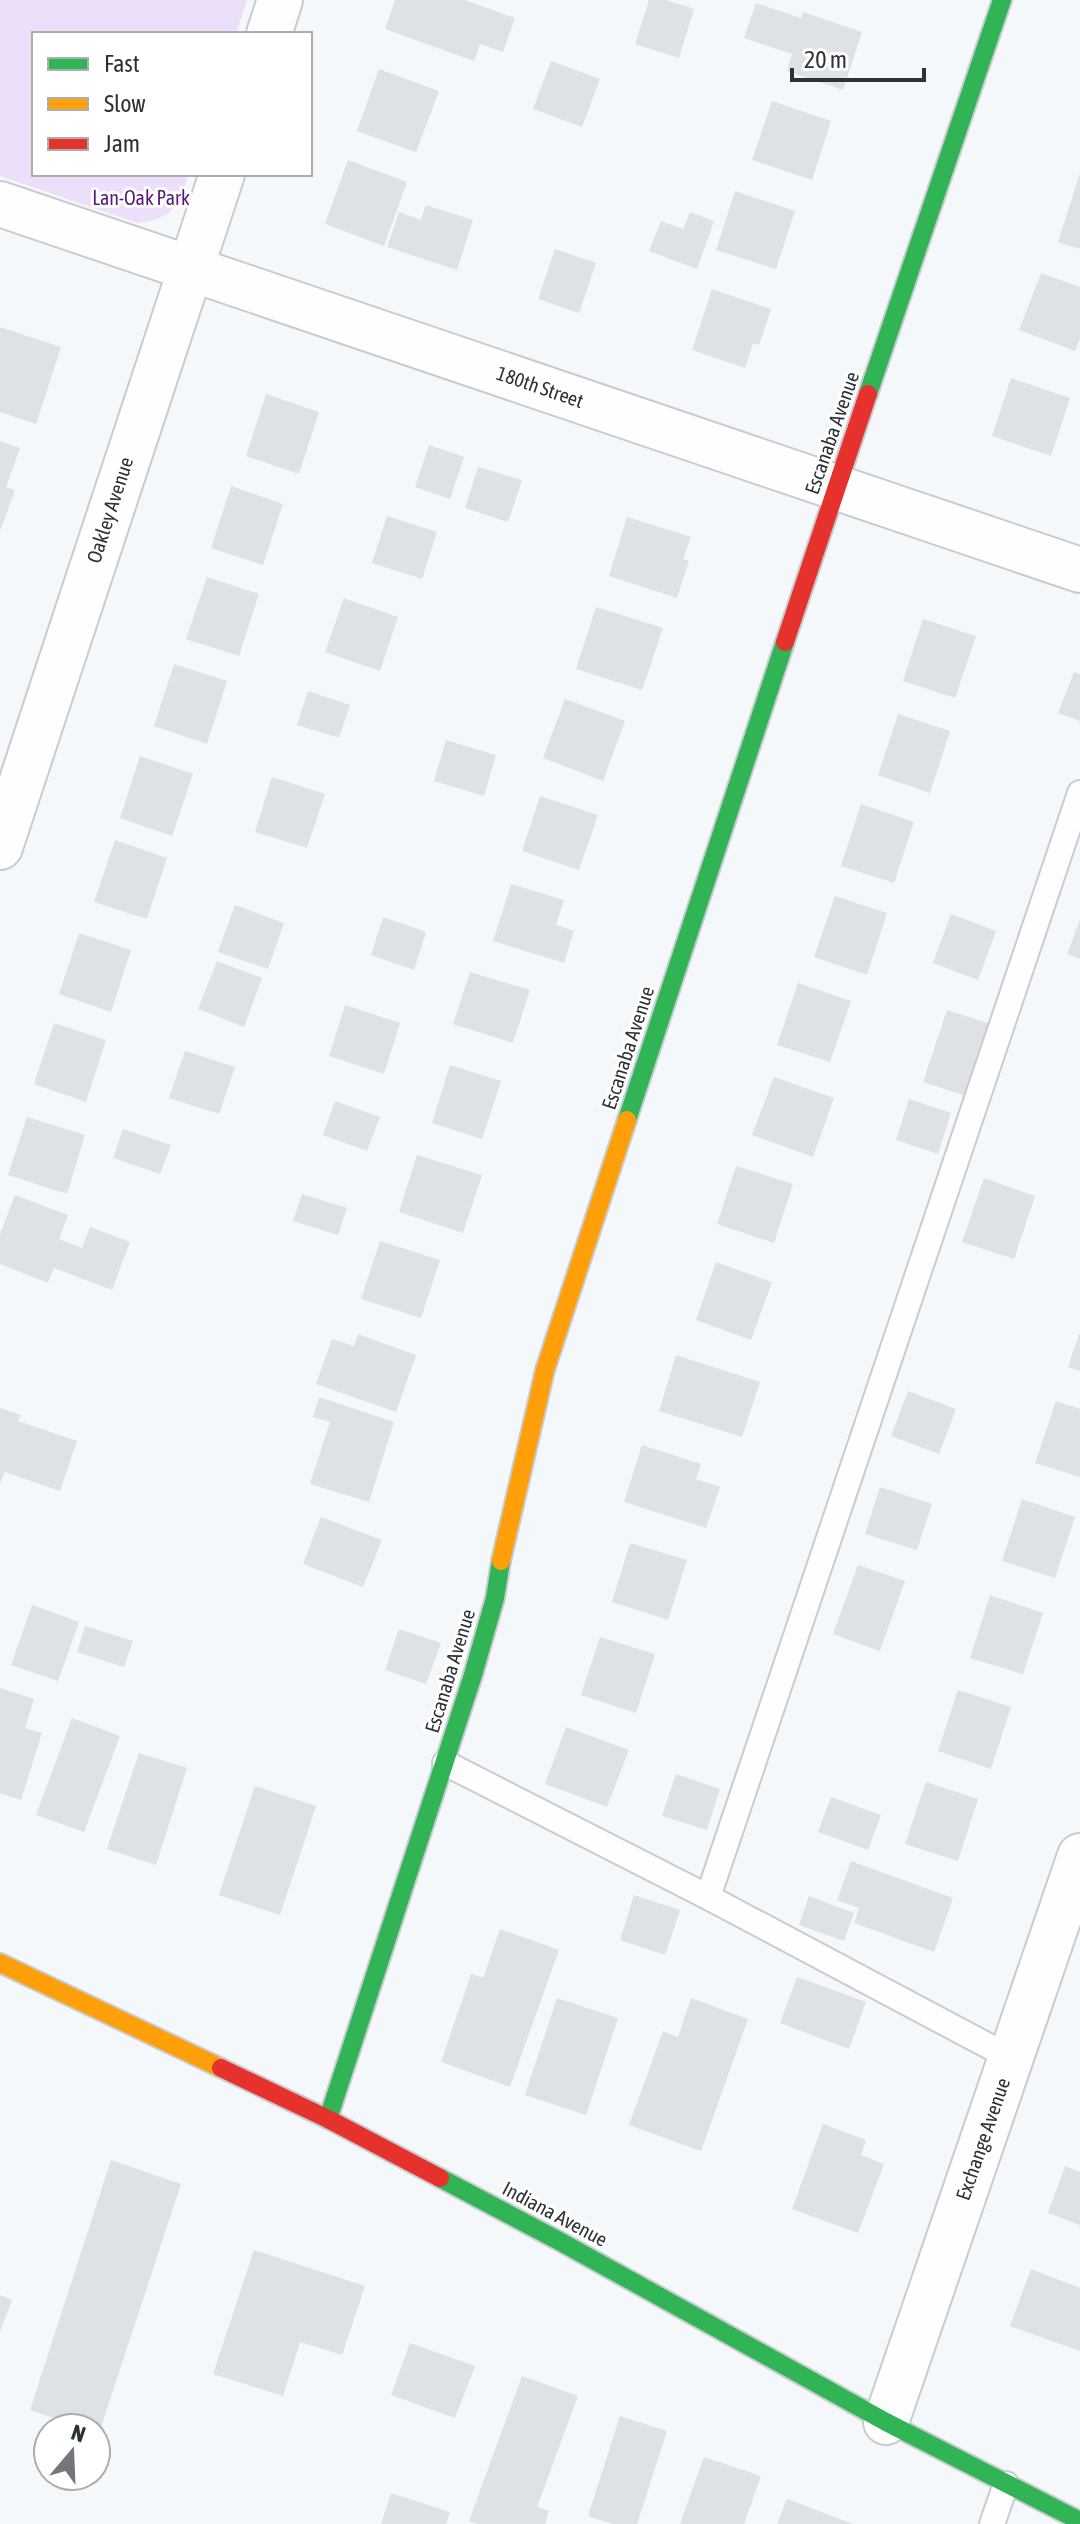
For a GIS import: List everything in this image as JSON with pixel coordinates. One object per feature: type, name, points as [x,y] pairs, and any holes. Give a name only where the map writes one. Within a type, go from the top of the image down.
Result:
[{"type":"street","points":[[270,32],[280,0]]},
{"type":"street","name":"Escanaba Avenue","points":[[328,2119],[445,1763],[495,1598],[507,1527],[545,1370],[836,488],[1002,0]]},
{"type":"street","name":"Oakley Avenue","points":[[0,847],[221,176]]},
{"type":"street","name":"180th Street","points":[[0,204],[1080,570]]},
{"type":"street","name":"Exchange Avenue","points":[[886,2422],[1080,1856]]},
{"type":"street","name":"Indiana Avenue","points":[[0,1963],[328,2119],[561,2242],[886,2422],[1080,2521]]},
{"type":"lane","points":[[708,1897],[1080,793]]},
{"type":"lane","points":[[445,1763],[708,1897],[1011,2058]]},
{"type":"lane","points":[[992,2524],[1006,2484]]},
{"type":"green space","name":"Lan-Oak Park","points":[[0,0],[247,0],[237,32],[32,32],[32,176],[188,176],[177,203],[166,214],[137,223],[0,176]]},
{"type":"building","points":[[395,0],[465,0],[515,18],[503,52],[480,44],[474,61],[385,29]]},
{"type":"building","points":[[649,0],[666,0],[694,9],[679,58],[635,44]]},
{"type":"building","points":[[756,3],[801,18],[803,12],[862,32],[843,90],[787,71],[792,54],[744,38]]},
{"type":"building","points":[[551,61],[600,79],[582,127],[533,109]]},
{"type":"building","points":[[379,69],[439,91],[416,152],[357,131]]},
{"type":"building","points":[[772,101],[831,121],[812,180],[752,160]]},
{"type":"building","points":[[348,160],[407,182],[384,246],[325,224]]},
{"type":"building","points":[[1080,173],[1080,249],[1058,242]]},
{"type":"building","points":[[735,191],[795,211],[776,269],[716,250]]},
{"type":"building","points":[[426,205],[473,220],[457,270],[387,247],[399,212],[421,220]]},
{"type":"building","points":[[690,212],[714,221],[697,269],[649,251],[661,221],[683,229]]},
{"type":"building","points":[[555,249],[596,263],[579,313],[538,299]]},
{"type":"building","points":[[1041,273],[1080,287],[1080,339],[1075,351],[1019,330]]},
{"type":"building","points":[[712,289],[771,309],[759,345],[753,343],[745,368],[692,350]]},
{"type":"building","points":[[0,327],[61,347],[36,424],[0,412]]},
{"type":"building","points":[[1011,378],[1070,398],[1051,456],[992,436]]},
{"type":"building","points":[[266,394],[319,412],[299,474],[246,456]]},
{"type":"building","points":[[0,441],[20,448],[6,487],[15,490],[0,531]]},
{"type":"building","points":[[429,445],[464,457],[450,499],[415,487]]},
{"type":"building","points":[[478,467],[522,480],[508,522],[465,508]]},
{"type":"building","points":[[231,486],[283,504],[263,565],[211,548]]},
{"type":"building","points":[[387,516],[437,532],[422,579],[372,563]]},
{"type":"building","points":[[627,517],[691,537],[683,559],[689,561],[677,598],[609,576]]},
{"type":"building","points":[[207,577],[259,594],[239,656],[186,639]]},
{"type":"building","points":[[344,598],[398,617],[380,671],[325,652]]},
{"type":"building","points":[[596,607],[663,628],[642,690],[576,669]]},
{"type":"building","points":[[923,619],[976,636],[955,698],[903,681]]},
{"type":"building","points":[[174,664],[227,681],[207,744],[154,726]]},
{"type":"building","points":[[1074,672],[1080,674],[1080,721],[1058,713]]},
{"type":"building","points":[[308,691],[350,705],[339,738],[297,725]]},
{"type":"building","points":[[565,699],[625,721],[603,781],[543,758]]},
{"type":"building","points":[[898,714],[950,731],[930,793],[878,775]]},
{"type":"building","points":[[446,740],[496,755],[484,796],[434,781]]},
{"type":"building","points":[[140,756],[193,774],[172,836],[120,818]]},
{"type":"building","points":[[272,777],[325,794],[307,848],[255,832]]},
{"type":"building","points":[[540,796],[598,815],[579,870],[522,851]]},
{"type":"building","points":[[861,804],[914,822],[894,883],[841,866]]},
{"type":"building","points":[[115,840],[167,858],[147,919],[94,902]]},
{"type":"building","points":[[511,884],[564,900],[556,925],[574,931],[564,963],[493,941]]},
{"type":"building","points":[[835,896],[887,913],[867,975],[814,957]]},
{"type":"building","points":[[235,905],[284,923],[268,969],[218,952]]},
{"type":"building","points":[[951,914],[996,931],[978,980],[933,963]]},
{"type":"building","points":[[383,917],[426,932],[414,970],[371,955]]},
{"type":"building","points":[[1080,920],[1080,959],[1067,954]]},
{"type":"building","points":[[79,933],[131,950],[111,1012],[59,994]]},
{"type":"building","points":[[217,961],[262,978],[244,1027],[198,1009]]},
{"type":"building","points":[[470,972],[530,990],[513,1043],[453,1024]]},
{"type":"building","points":[[798,983],[851,1001],[830,1062],[777,1045]]},
{"type":"building","points":[[345,1005],[400,1023],[384,1074],[329,1056]]},
{"type":"building","points":[[947,1010],[994,1025],[966,1096],[923,1082]]},
{"type":"building","points":[[54,1023],[106,1040],[86,1102],[34,1084]]},
{"type":"building","points":[[185,1051],[235,1067],[219,1114],[169,1098]]},
{"type":"building","points":[[450,1065],[501,1081],[482,1139],[432,1123]]},
{"type":"building","points":[[774,1077],[834,1098],[813,1157],[752,1135]]},
{"type":"building","points":[[909,1099],[951,1113],[938,1154],[896,1140]]},
{"type":"building","points":[[335,1101],[380,1117],[367,1151],[323,1135]]},
{"type":"building","points":[[27,1117],[85,1135],[67,1194],[8,1175]]},
{"type":"building","points":[[123,1129],[171,1145],[160,1174],[113,1158]]},
{"type":"building","points":[[417,1155],[482,1175],[463,1233],[399,1212]]},
{"type":"building","points":[[736,1166],[793,1184],[774,1243],[717,1224]]},
{"type":"building","points":[[984,1178],[1035,1196],[1014,1259],[962,1242]]},
{"type":"building","points":[[302,1194],[347,1208],[338,1235],[293,1221]]},
{"type":"building","points":[[15,1195],[68,1215],[59,1239],[82,1248],[90,1227],[130,1242],[112,1290],[54,1268],[48,1283],[0,1264],[0,1234]]},
{"type":"building","points":[[380,1241],[440,1260],[421,1318],[361,1299]]},
{"type":"building","points":[[716,1262],[772,1282],[751,1340],[696,1320]]},
{"type":"building","points":[[358,1334],[416,1355],[396,1412],[316,1384],[332,1339],[354,1346]]},
{"type":"building","points":[[1080,1334],[1080,1371],[1068,1367]]},
{"type":"building","points":[[676,1355],[760,1382],[742,1437],[659,1411]]},
{"type":"building","points":[[908,1391],[956,1409],[939,1454],[891,1436]]},
{"type":"building","points":[[319,1397],[394,1422],[369,1502],[310,1484],[330,1422],[313,1417]]},
{"type":"building","points":[[1056,1401],[1080,1409],[1080,1477],[1035,1463]]},
{"type":"building","points":[[0,1408],[21,1415],[18,1421],[77,1441],[60,1491],[5,1472],[0,1484]]},
{"type":"building","points":[[642,1445],[701,1464],[696,1479],[720,1487],[706,1528],[624,1502]]},
{"type":"building","points":[[880,1487],[932,1504],[917,1550],[865,1534]]},
{"type":"building","points":[[1022,1499],[1075,1517],[1055,1578],[1002,1561]]},
{"type":"building","points":[[321,1517],[382,1540],[363,1587],[303,1564]]},
{"type":"building","points":[[630,1543],[687,1560],[668,1620],[612,1602]]},
{"type":"building","points":[[858,1565],[905,1581],[880,1651],[833,1634]]},
{"type":"building","points":[[990,1595],[1043,1613],[1023,1674],[970,1658]]},
{"type":"building","points":[[32,1605],[79,1622],[58,1681],[11,1665]]},
{"type":"building","points":[[85,1626],[133,1641],[124,1667],[77,1652]]},
{"type":"building","points":[[399,1629],[441,1643],[426,1684],[385,1670]]},
{"type":"building","points":[[600,1637],[655,1654],[636,1713],[581,1695]]},
{"type":"building","points":[[0,1688],[34,1699],[25,1728],[42,1733],[21,1800],[0,1793]]},
{"type":"building","points":[[958,1690],[1011,1707],[991,1769],[938,1751]]},
{"type":"building","points":[[72,1718],[120,1736],[84,1832],[36,1815]]},
{"type":"building","points":[[566,1727],[629,1750],[607,1807],[545,1784]]},
{"type":"building","points":[[139,1753],[187,1768],[156,1865],[107,1849]]},
{"type":"building","points":[[676,1774],[720,1789],[707,1830],[662,1816]]},
{"type":"building","points":[[926,1782],[978,1799],[958,1861],[905,1844]]},
{"type":"building","points":[[255,1786],[316,1806],[280,1915],[219,1895]]},
{"type":"building","points":[[831,1797],[881,1815],[868,1850],[818,1832]]},
{"type":"building","points":[[851,1861],[953,1898],[934,1952],[854,1923],[859,1908],[837,1900]]},
{"type":"building","points":[[634,1895],[680,1910],[665,1955],[620,1940]]},
{"type":"building","points":[[809,1896],[854,1913],[844,1941],[799,1925]]},
{"type":"building","points":[[500,1929],[559,1950],[510,2087],[441,2062],[471,1974],[483,1978]]},
{"type":"building","points":[[797,1977],[866,2002],[849,2049],[780,2023]]},
{"type":"building","points":[[557,1998],[618,2018],[586,2115],[525,2095]]},
{"type":"building","points":[[691,1998],[748,2019],[701,2151],[629,2125],[663,2031],[678,2037]]},
{"type":"building","points":[[823,2124],[866,2140],[861,2155],[884,2164],[858,2233],[792,2209]]},
{"type":"building","points":[[111,2160],[181,2184],[106,2412],[30,2410]]},
{"type":"building","points":[[1065,2166],[1080,2172],[1080,2225],[1048,2213]]},
{"type":"building","points":[[254,2250],[365,2286],[342,2355],[300,2342],[283,2396],[213,2374]]},
{"type":"building","points":[[1031,2269],[1080,2288],[1080,2351],[1010,2326]]},
{"type":"building","points":[[0,2295],[12,2300],[0,2332]]},
{"type":"building","points":[[410,2343],[475,2366],[455,2418],[391,2395]]},
{"type":"building","points":[[522,2376],[578,2396],[537,2507],[549,2511],[545,2524],[478,2524],[469,2521]]},
{"type":"building","points":[[620,2416],[667,2431],[637,2524],[612,2524],[588,2516]]},
{"type":"building","points":[[704,2457],[761,2476],[744,2524],[680,2524]]},
{"type":"building","points":[[391,2493],[450,2512],[446,2524],[381,2524]]},
{"type":"building","points":[[787,2499],[853,2524],[777,2524]]},
{"type":"traffic: fast","points":[[868,394],[1002,0]]},
{"type":"traffic: fast","points":[[627,1120],[785,642]]},
{"type":"traffic: fast","points":[[328,2119],[473,1675],[495,1598],[501,1561]]},
{"type":"traffic: fast","points":[[440,2178],[886,2422],[1080,2521]]},
{"type":"traffic: slow","points":[[501,1561],[545,1370],[627,1120]]},
{"type":"traffic: slow","points":[[0,1963],[221,2068]]},
{"type":"traffic: jam","points":[[785,642],[868,394]]},
{"type":"traffic: jam","points":[[221,2068],[328,2119],[440,2178]]}]
